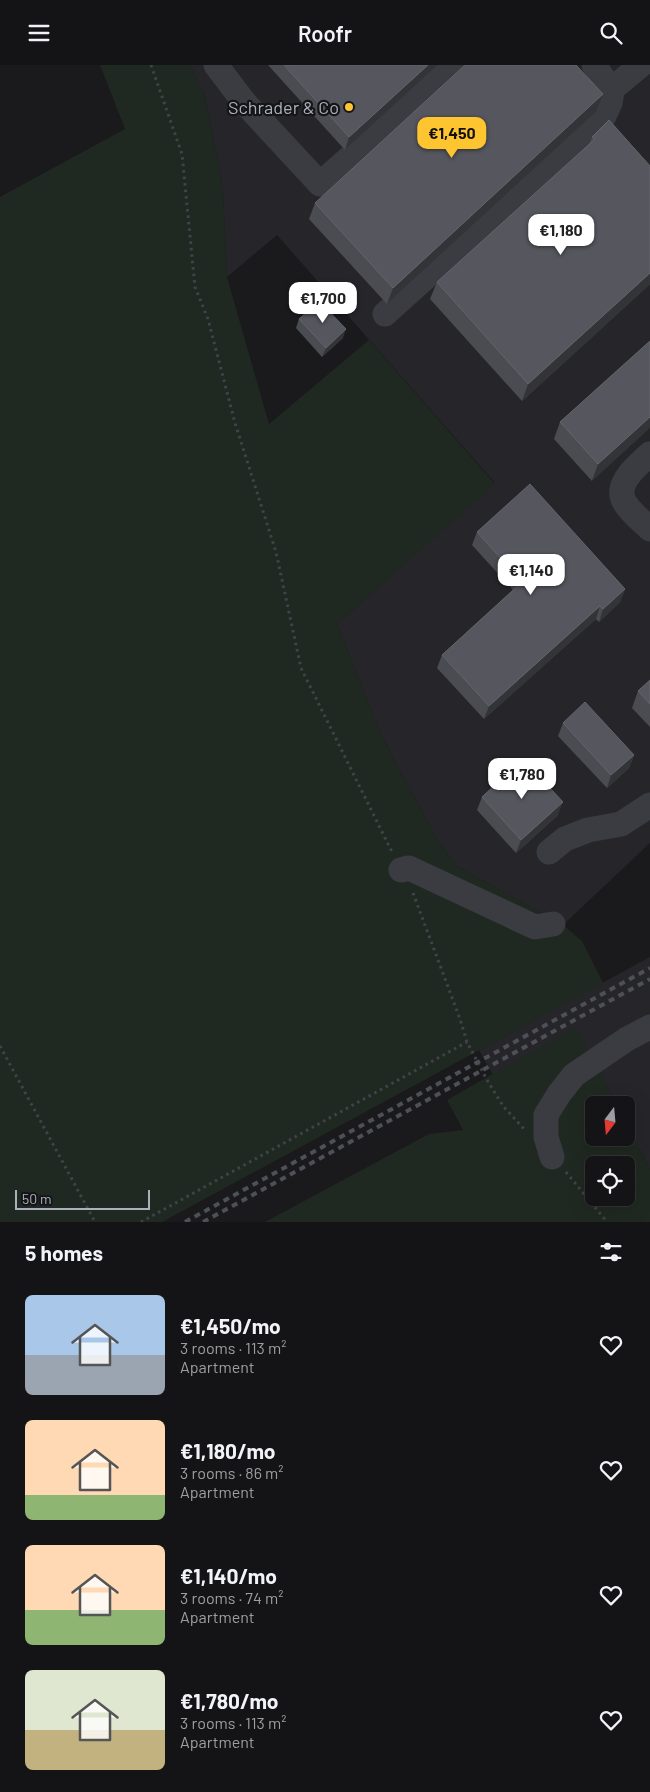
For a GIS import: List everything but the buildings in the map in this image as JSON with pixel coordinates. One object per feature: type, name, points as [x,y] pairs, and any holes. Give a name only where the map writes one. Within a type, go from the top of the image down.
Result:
[{"type":"lane","points":[[216,65],[244,103],[320,185],[455,65]]},
{"type":"lane","points":[[594,65],[609,85],[613,86],[617,85],[641,65]]},
{"type":"lane","points":[[386,314],[604,116],[610,103],[613,86]]},
{"type":"lane","points":[[650,453],[628,475],[623,485],[623,493],[624,502],[650,529]]},
{"type":"lane","points":[[549,852],[565,839],[588,830],[621,825],[650,805]]},
{"type":"lane","points":[[401,870],[409,868],[536,927],[553,924]]},
{"type":"lane","points":[[552,1157],[546,1137],[546,1115],[559,1094],[574,1075],[627,1039],[650,1027]]},
{"type":"path","points":[[150,65],[182,154],[195,287],[208,319],[235,423],[276,552],[302,668],[417,903],[460,1019]]},
{"type":"path","points":[[141,1222],[467,1043]]},
{"type":"path","points":[[0,1046],[94,1222]]},
{"type":"shaded area","points":[[100,65],[190,65],[205,96],[223,190],[227,277],[269,424],[369,340],[495,484],[337,624],[381,735],[434,834],[455,865],[563,925],[582,941],[603,983],[162,1222],[0,1222],[0,197],[125,129]]},
{"type":"shaded area","points":[[190,65],[650,65],[650,843],[563,925],[455,865],[434,834],[381,735],[337,624],[495,483],[277,235],[227,277],[223,190],[205,96]]},
{"type":"shaded area","points":[[650,957],[650,1170],[635,1141],[635,1096],[612,1096],[576,1028],[493,1075],[479,1050]]},
{"type":"shaded area","points":[[576,1027],[612,1096],[585,1096],[585,1146],[635,1146],[635,1141],[650,1170],[650,1222],[265,1222],[429,1134],[463,1130],[447,1100]]},
{"type":"railway","points":[[185,1222],[650,968]]},
{"type":"railway","points":[[203,1222],[650,979]]},
{"type":"place","name":"Schrader & Co","points":[[349,107]]}]
